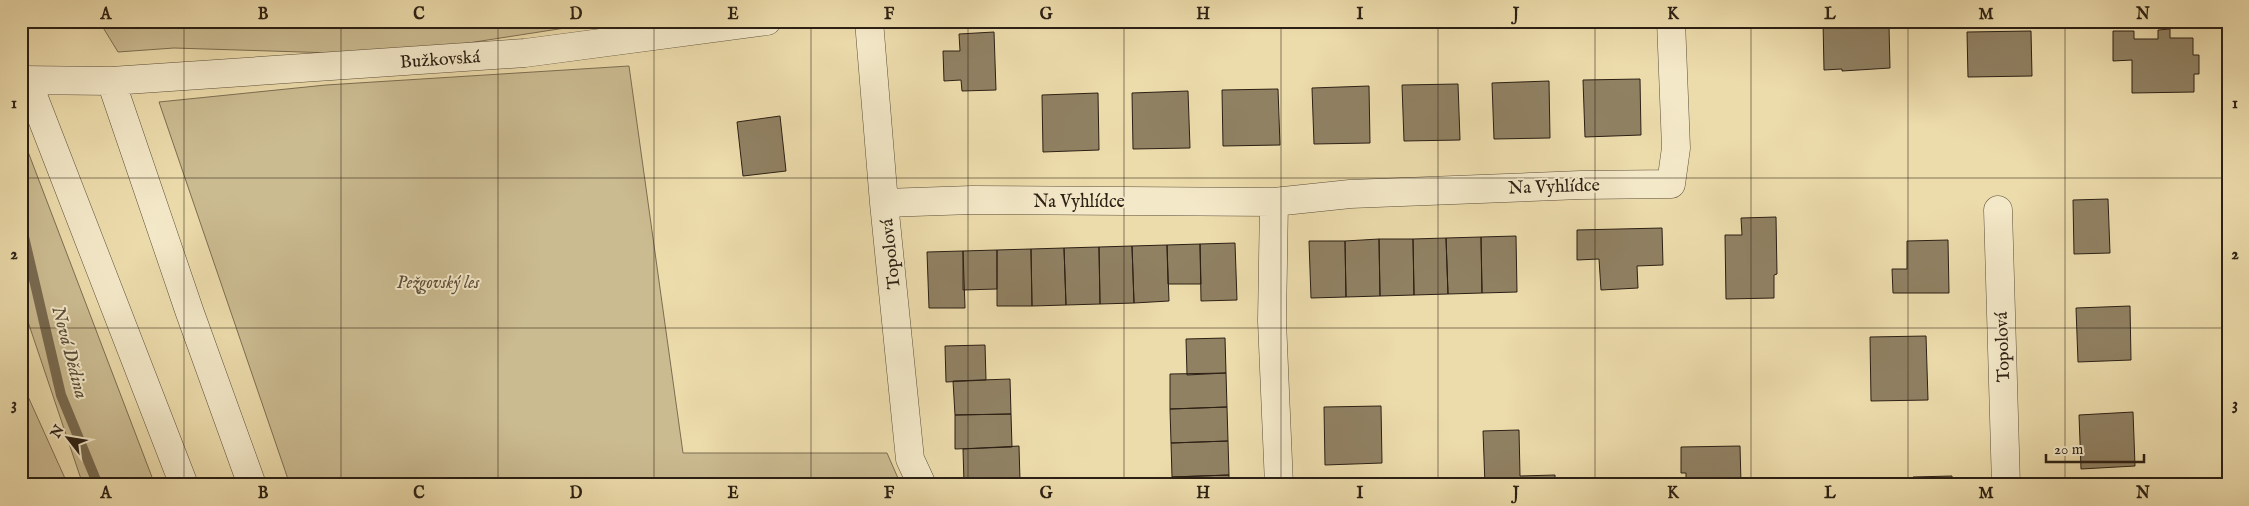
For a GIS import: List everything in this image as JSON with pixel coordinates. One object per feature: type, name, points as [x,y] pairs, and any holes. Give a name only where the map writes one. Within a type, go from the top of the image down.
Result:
[{"type":"street","name":"Bužkovská","points":[[24,80],[111,81],[525,53],[767,21]]},
{"type":"street","name":"Topolová","points":[[869,21],[884,203],[910,460],[922,485]]},
{"type":"street","name":"Na Vyhlídce","points":[[884,203],[972,200],[1274,202],[1350,194],[1581,185],[1671,184],[1676,148],[1671,21]]},
{"type":"street","points":[[24,80],[184,485]]},
{"type":"street","points":[[111,81],[190,313],[252,485]]},
{"type":"street","points":[[1274,202],[1272,321],[1279,485]]},
{"type":"street","name":"Topolová","points":[[1998,210],[2006,485]]},
{"type":"green space","points":[[99,21],[610,21],[449,46],[334,53],[174,48],[118,52]]},
{"type":"green space","name":"Pežgovský les","points":[[629,66],[683,453],[887,453],[901,485],[290,485],[159,102],[326,85]]},
{"type":"green space","points":[[27,149],[155,485],[83,485],[21,301],[21,150]]},
{"type":"green space","points":[[21,381],[68,485],[21,485]]},
{"type":"building","points":[[1823,21],[1843,21],[1843,27],[1889,26],[1890,68],[1842,71],[1842,69],[1824,70]]},
{"type":"building","points":[[2170,29],[2170,38],[2193,38],[2193,55],[2199,55],[2199,74],[2194,74],[2194,92],[2132,93],[2132,60],[2113,61],[2113,31],[2134,31],[2134,39],[2158,39],[2158,30]]},
{"type":"building","points":[[2031,31],[2032,76],[1968,77],[1967,32]]},
{"type":"building","points":[[994,32],[996,90],[962,91],[961,80],[944,81],[943,51],[960,51],[959,34]]},
{"type":"building","points":[[1640,79],[1641,135],[1585,137],[1583,80]]},
{"type":"building","points":[[1549,81],[1550,138],[1494,139],[1492,83]]},
{"type":"building","points":[[1458,84],[1460,140],[1404,141],[1402,85]]},
{"type":"building","points":[[1369,86],[1370,143],[1314,144],[1312,88]]},
{"type":"building","points":[[1278,89],[1280,145],[1223,146],[1222,90]]},
{"type":"building","points":[[1188,91],[1190,148],[1133,149],[1132,93]]},
{"type":"building","points":[[1098,93],[1099,150],[1043,152],[1042,95]]},
{"type":"building","points":[[780,116],[786,171],[743,176],[737,122]]},
{"type":"building","points":[[2108,199],[2110,253],[2074,254],[2073,200]]},
{"type":"building","points":[[1776,217],[1777,274],[1774,275],[1774,298],[1726,299],[1725,235],[1742,235],[1741,218]]},
{"type":"building","points":[[1662,228],[1663,265],[1637,266],[1638,288],[1601,290],[1599,259],[1577,260],[1577,230]]},
{"type":"building","points":[[1516,236],[1517,292],[1482,293],[1481,237]]},
{"type":"building","points":[[1481,237],[1482,293],[1448,294],[1446,238]]},
{"type":"building","points":[[1446,238],[1448,294],[1414,295],[1413,239]]},
{"type":"building","points":[[1379,239],[1380,296],[1346,297],[1345,241]]},
{"type":"building","points":[[1379,239],[1413,239],[1414,295],[1380,296]]},
{"type":"building","points":[[1948,240],[1949,293],[1893,293],[1892,269],[1907,269],[1907,241]]},
{"type":"building","points":[[1309,241],[1345,241],[1346,297],[1311,298]]},
{"type":"building","points":[[1235,243],[1237,300],[1201,301],[1200,244]]},
{"type":"building","points":[[1200,244],[1201,284],[1168,284],[1167,245]]},
{"type":"building","points":[[1167,245],[1169,301],[1134,303],[1132,246]]},
{"type":"building","points":[[1132,246],[1134,303],[1100,304],[1099,247]]},
{"type":"building","points":[[1099,247],[1100,304],[1066,305],[1064,248]]},
{"type":"building","points":[[1064,248],[1066,305],[1032,306],[1031,249]]},
{"type":"building","points":[[1031,249],[1032,306],[997,306],[997,250]]},
{"type":"building","points":[[997,250],[997,289],[963,290],[963,251]]},
{"type":"building","points":[[963,251],[965,308],[929,308],[927,252]]},
{"type":"building","points":[[2130,306],[2131,360],[2078,362],[2076,308]]},
{"type":"building","points":[[1926,336],[1928,400],[1871,401],[1870,337]]},
{"type":"building","points":[[1225,338],[1226,373],[1187,375],[1186,339]]},
{"type":"building","points":[[985,345],[986,380],[946,382],[945,346]]},
{"type":"building","points":[[1226,373],[1227,407],[1170,409],[1170,374]]},
{"type":"building","points":[[1010,379],[1011,414],[955,415],[953,381]]},
{"type":"building","points":[[1381,406],[1382,463],[1325,465],[1324,407]]},
{"type":"building","points":[[1227,407],[1228,441],[1171,443],[1170,409]]},
{"type":"building","points":[[2133,412],[2135,466],[2081,469],[2079,415]]},
{"type":"building","points":[[1011,414],[1012,447],[955,449],[955,415]]},
{"type":"building","points":[[1519,430],[1520,476],[1555,475],[1555,485],[1485,485],[1483,431]]},
{"type":"building","points":[[1228,441],[1229,475],[1172,477],[1171,443]]},
{"type":"building","points":[[1019,446],[1020,481],[964,484],[963,449]]},
{"type":"building","points":[[1740,446],[1741,483],[1686,485],[1686,473],[1681,473],[1681,447]]},
{"type":"building","points":[[1229,475],[1229,485],[1172,485],[1172,477]]},
{"type":"building","points":[[1952,476],[1952,485],[1913,485],[1913,477]]},
{"type":"building","points":[[1034,480],[1034,485],[978,485],[978,483]]},
{"type":"waterway","name":"Nová Dědina","points":[[21,224],[61,395],[98,485]]}]
